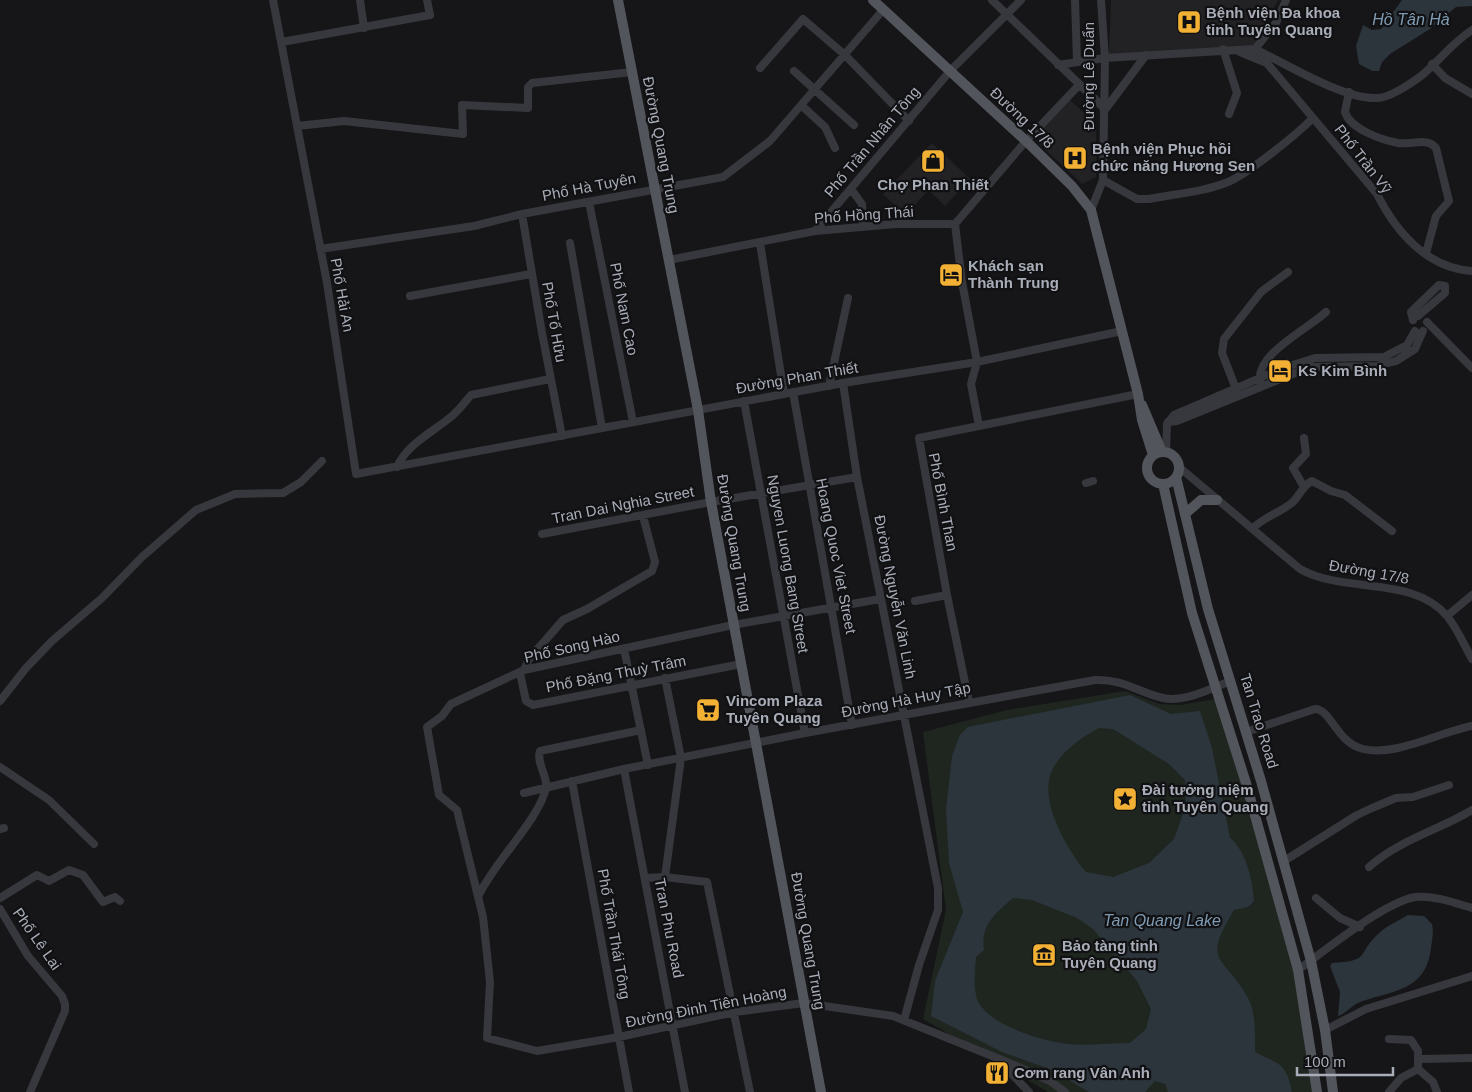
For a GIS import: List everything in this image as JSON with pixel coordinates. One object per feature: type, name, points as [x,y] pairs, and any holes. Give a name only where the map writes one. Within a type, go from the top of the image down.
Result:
[{"type":"main road","name":"Đường Quang Trung","points":[[618,0],[698,410],[711,502],[740,664],[821,1092]]},
{"type":"main road","name":"Đường 17/8","points":[[873,0],[1026,141],[1091,210],[1138,397],[1149,416],[1160,453]]},
{"type":"main road","points":[[1160,453],[1175,458],[1177,472],[1163,484],[1153,480],[1148,472],[1147,464],[1160,453]]},
{"type":"main road","name":"Tan Trao Road","points":[[1177,472],[1208,609],[1284,861],[1311,960],[1333,1092]]},
{"type":"main road","name":"Tan Trao Road","points":[[1163,484],[1192,613],[1246,783],[1298,970],[1317,1092]]},
{"type":"main road","points":[[1186,514],[1201,500],[1217,500]]},
{"type":"street","name":"Phố Hải An","points":[[274,0],[320,249],[356,474],[477,451]]},
{"type":"street","points":[[360,0],[364,28]]},
{"type":"street","points":[[282,42],[430,15],[427,0]]},
{"type":"street","points":[[992,0],[1103,109],[1146,55]]},
{"type":"street","name":"Phố Trần Nhân Tông","points":[[815,231],[910,121],[950,71],[1022,0]]},
{"type":"street","points":[[1075,0],[1076,61]]},
{"type":"street","name":"Đường Lê Duẩn","points":[[1091,210],[1103,180],[1105,58],[1102,0]]},
{"type":"street","points":[[1255,49],[1276,23],[1286,0]]},
{"type":"street","name":"Phố Hà Tuyên","points":[[320,249],[466,227],[522,214],[723,177],[770,141],[883,10]]},
{"type":"street","points":[[760,68],[803,19],[845,55],[910,121]]},
{"type":"street","points":[[1058,65],[1105,58],[1223,49],[1255,49],[1349,92],[1377,98],[1388,95],[1421,76],[1448,48],[1472,30]]},
{"type":"street","points":[[1223,49],[1225,60],[1229,65],[1237,92],[1229,114]]},
{"type":"street","name":"Phố Trần Vỹ","points":[[1255,49],[1376,194],[1402,235],[1426,253],[1454,268],[1472,271]]},
{"type":"street","name":"Phố Trần Vỹ","points":[[1236,50],[1269,65]]},
{"type":"street","points":[[1269,65],[1268,59],[1278,60]]},
{"type":"street","points":[[1432,64],[1445,78],[1472,94]]},
{"type":"street","points":[[297,126],[344,121],[463,134],[462,105],[528,108],[528,87],[532,83],[632,72]]},
{"type":"street","points":[[794,72],[816,89],[854,124]]},
{"type":"street","points":[[979,426],[971,384],[977,362],[960,274],[955,224],[1026,141],[1079,85]]},
{"type":"street","points":[[1349,92],[1344,112],[1352,123],[1377,136],[1399,143],[1427,142],[1436,148],[1449,202],[1436,216],[1426,253]]},
{"type":"street","points":[[802,105],[825,126],[835,148]]},
{"type":"street","points":[[1103,180],[1137,199],[1149,199],[1222,184],[1239,176],[1301,130],[1314,118]]},
{"type":"street","points":[[851,189],[862,204],[863,227]]},
{"type":"street","name":"Phố Nam Cao","points":[[589,202],[633,422]]},
{"type":"street","name":"Phố Tố Hữu","points":[[522,214],[531,274],[562,436]]},
{"type":"street","name":"Phố Hồng Thái","points":[[669,260],[815,231],[896,224],[955,224]]},
{"type":"street","points":[[570,243],[602,428]]},
{"type":"street","points":[[760,243],[784,394]]},
{"type":"street","points":[[1236,389],[1222,353],[1224,339],[1261,292],[1288,272]]},
{"type":"street","points":[[410,296],[531,274]]},
{"type":"street","points":[[1416,318],[1411,312],[1439,285],[1445,286],[1445,293],[1416,318],[1412,327],[1419,331]]},
{"type":"street","points":[[829,386],[848,298]]},
{"type":"street","points":[[1261,382],[1264,363],[1271,354],[1326,312]]},
{"type":"street","points":[[1416,318],[1423,317],[1472,368]]},
{"type":"street","points":[[1168,422],[1177,421],[1315,358],[1384,357],[1408,345],[1427,322]]},
{"type":"street","name":"Đường Phan Thiết","points":[[477,451],[843,383],[977,362],[1122,332]]},
{"type":"street","points":[[397,467],[404,453],[452,416],[466,403],[471,395],[550,379]]},
{"type":"street","points":[[1160,453],[1168,422],[1174,415],[1236,389],[1261,382]]},
{"type":"street","name":"Đường Nguyễn Văn Linh","points":[[843,383],[857,477],[938,888],[938,910],[918,965],[904,1020]]},
{"type":"street","name":"Hoang Quoc Viet Street","points":[[793,392],[808,485],[833,609],[852,725]]},
{"type":"street","name":"Phố Bình Than","points":[[969,702],[918,441],[922,436],[1138,397]]},
{"type":"street","name":"Nguyen Luong Bang Street","points":[[744,401],[805,733]]},
{"type":"street","points":[[1304,438],[1306,454],[1293,468],[1304,487]]},
{"type":"street","points":[[0,701],[26,668],[52,641],[102,598],[142,557],[196,510],[235,494],[283,493],[301,482],[322,461]]},
{"type":"street","name":"Đường 17/8","points":[[1177,472],[1217,500],[1300,569],[1313,577],[1330,582],[1406,593],[1435,606],[1447,616],[1472,659]]},
{"type":"street","name":"Tran Dai Nghia Street","points":[[542,534],[857,477]]},
{"type":"street","points":[[1252,529],[1262,518],[1283,509],[1294,501],[1304,487],[1312,481],[1331,491],[1345,495],[1392,531]]},
{"type":"street","points":[[522,671],[529,659],[563,620],[587,609],[652,571],[655,562],[643,516]]},
{"type":"street","points":[[915,601],[947,594]]},
{"type":"street","points":[[1447,616],[1471,597]]},
{"type":"street","name":"Phố Song Hào","points":[[487,1038],[490,982],[483,917],[457,810],[440,795],[427,727],[442,716],[451,704],[522,671],[733,625],[833,609],[880,599]]},
{"type":"street","points":[[624,649],[648,765]]},
{"type":"street","name":"Phố Đặng Thuỳ Trâm","points":[[522,671],[526,701],[533,705],[740,664]]},
{"type":"street","points":[[665,678],[681,758],[665,877]]},
{"type":"street","name":"Đường Hà Huy Tập","points":[[524,793],[624,769],[805,733],[1096,680],[1118,681],[1164,699],[1190,696],[1231,681]]},
{"type":"street","points":[[1246,732],[1315,709],[1321,709],[1326,712],[1337,732],[1349,743],[1363,749],[1381,750],[1472,726]]},
{"type":"street","points":[[478,897],[488,878],[538,806],[546,787],[538,754],[543,748],[640,730]]},
{"type":"street","points":[[0,767],[49,800],[94,844]]},
{"type":"street","name":"Tran Phu Road","points":[[624,769],[685,1092]]},
{"type":"street","name":"Phố Trần Thái Tông","points":[[572,781],[629,1092]]},
{"type":"street","points":[[1284,861],[1364,811],[1396,798],[1413,797],[1449,785]]},
{"type":"street","points":[[1369,867],[1407,841],[1448,824],[1472,810]]},
{"type":"street","points":[[0,898],[37,875],[49,881],[70,870],[83,875],[102,902],[115,897],[120,901]]},
{"type":"street","points":[[645,878],[665,877],[708,882],[750,1092]]},
{"type":"street","points":[[1298,970],[1394,905],[1416,897],[1439,899],[1472,908]]},
{"type":"street","points":[[1316,898],[1340,918],[1360,927]]},
{"type":"street","name":"Phố Lê Lai","points":[[0,909],[28,956],[62,996],[65,1004],[65,1010],[30,1092]]},
{"type":"street","points":[[1324,1030],[1366,1009],[1472,976]]},
{"type":"street","name":"Đường Đinh Tiên Hoàng","points":[[487,1038],[537,1051],[619,1037],[735,1012],[804,1002],[854,1008],[904,1020],[1050,1081],[1065,1092]]},
{"type":"street","points":[[1389,1039],[1411,1040],[1420,1059],[1418,1069]]},
{"type":"street","points":[[1420,1059],[1472,1058]]},
{"type":"street","points":[[1007,1062],[1006,1068],[1009,1072],[1030,1092]]},
{"type":"street","points":[[1389,1092],[1401,1078],[1418,1069]]},
{"type":"street","points":[[1418,1069],[1434,1082],[1437,1092]]},
{"type":"shaded area","name":"Bệnh viện Đa khoa tỉnh Tuyên Quang","points":[[1111,0],[1278,0],[1250,53],[1109,55]]},
{"type":"shaded area","name":"Bệnh viện Phục hồi chức năng Hương Sen","points":[[1069,99],[1096,124],[1096,177],[1082,184],[1033,138]]},
{"type":"shaded area","name":"Chợ Phan Thiết","points":[[932,143],[970,179],[945,206],[929,190],[905,215],[883,194]]},
{"type":"shaded area","points":[[1125,691],[1159,704],[1180,705],[1215,699],[1287,927],[1314,1092],[1048,1092],[923,1019],[946,910],[923,732],[1007,710]]},
{"type":"water","name":"Hồ Tân Hà","points":[[1402,0],[1472,0],[1472,6],[1456,7],[1430,29],[1390,54],[1382,62],[1379,71],[1372,71],[1359,64],[1356,46],[1363,25],[1372,30],[1381,29]]},
{"type":"water","name":"Tan Quang Lake","points":[[1130,695],[1171,714],[1200,711],[1212,748],[1230,838],[1236,843],[1248,867],[1254,901],[1248,907],[1234,910],[1224,927],[1217,950],[1219,958],[1239,984],[1251,1004],[1255,1052],[1281,1066],[1290,1082],[1292,1092],[1168,1092],[1165,1084],[1155,1081],[1145,1092],[1089,1092],[1052,1070],[1002,1052],[931,1016],[935,981],[963,912],[949,863],[946,810],[952,756],[960,735],[968,727]],"holes":[[[1099,728],[1113,729],[1169,764],[1185,780],[1186,805],[1174,839],[1149,863],[1113,877],[1086,872],[1079,863],[1059,829],[1050,804],[1048,792],[1052,772],[1062,756],[1068,749]],[[1013,898],[1032,900],[1077,918],[1093,929],[1137,981],[1151,1009],[1146,1029],[1130,1043],[1068,1044],[1030,1035],[1003,1024],[992,1017],[977,999],[975,988],[976,957],[984,950],[984,933],[991,920]]]},
{"type":"water","points":[[1408,915],[1424,916],[1432,924],[1431,948],[1423,973],[1406,987],[1360,1002],[1338,1016],[1340,992],[1330,966],[1332,963],[1353,961],[1358,958],[1381,931]]},
{"type":"place","name":"Bệnh viện Đa khoa tỉnh Tuyên Quang","points":[[1189,22]]},
{"type":"place","name":"Bệnh viện Phục hồi chức năng Hương Sen","points":[[1075,158]]},
{"type":"place","name":"Chợ Phan Thiết","points":[[933,161]]},
{"type":"place","name":"Khách sạn Thành Trung","points":[[951,275]]},
{"type":"place","name":"Ks Kim Bình","points":[[1280,371]]},
{"type":"place","name":"Vincom Plaza Tuyên Quang","points":[[708,710]]},
{"type":"place","name":"Đài tưởng niệm tỉnh Tuyên Quang","points":[[1125,799]]},
{"type":"place","name":"Bảo tàng tỉnh Tuyên Quang","points":[[1044,955]]},
{"type":"place","name":"Cơm rang Vân Anh","points":[[997,1073]]}]
